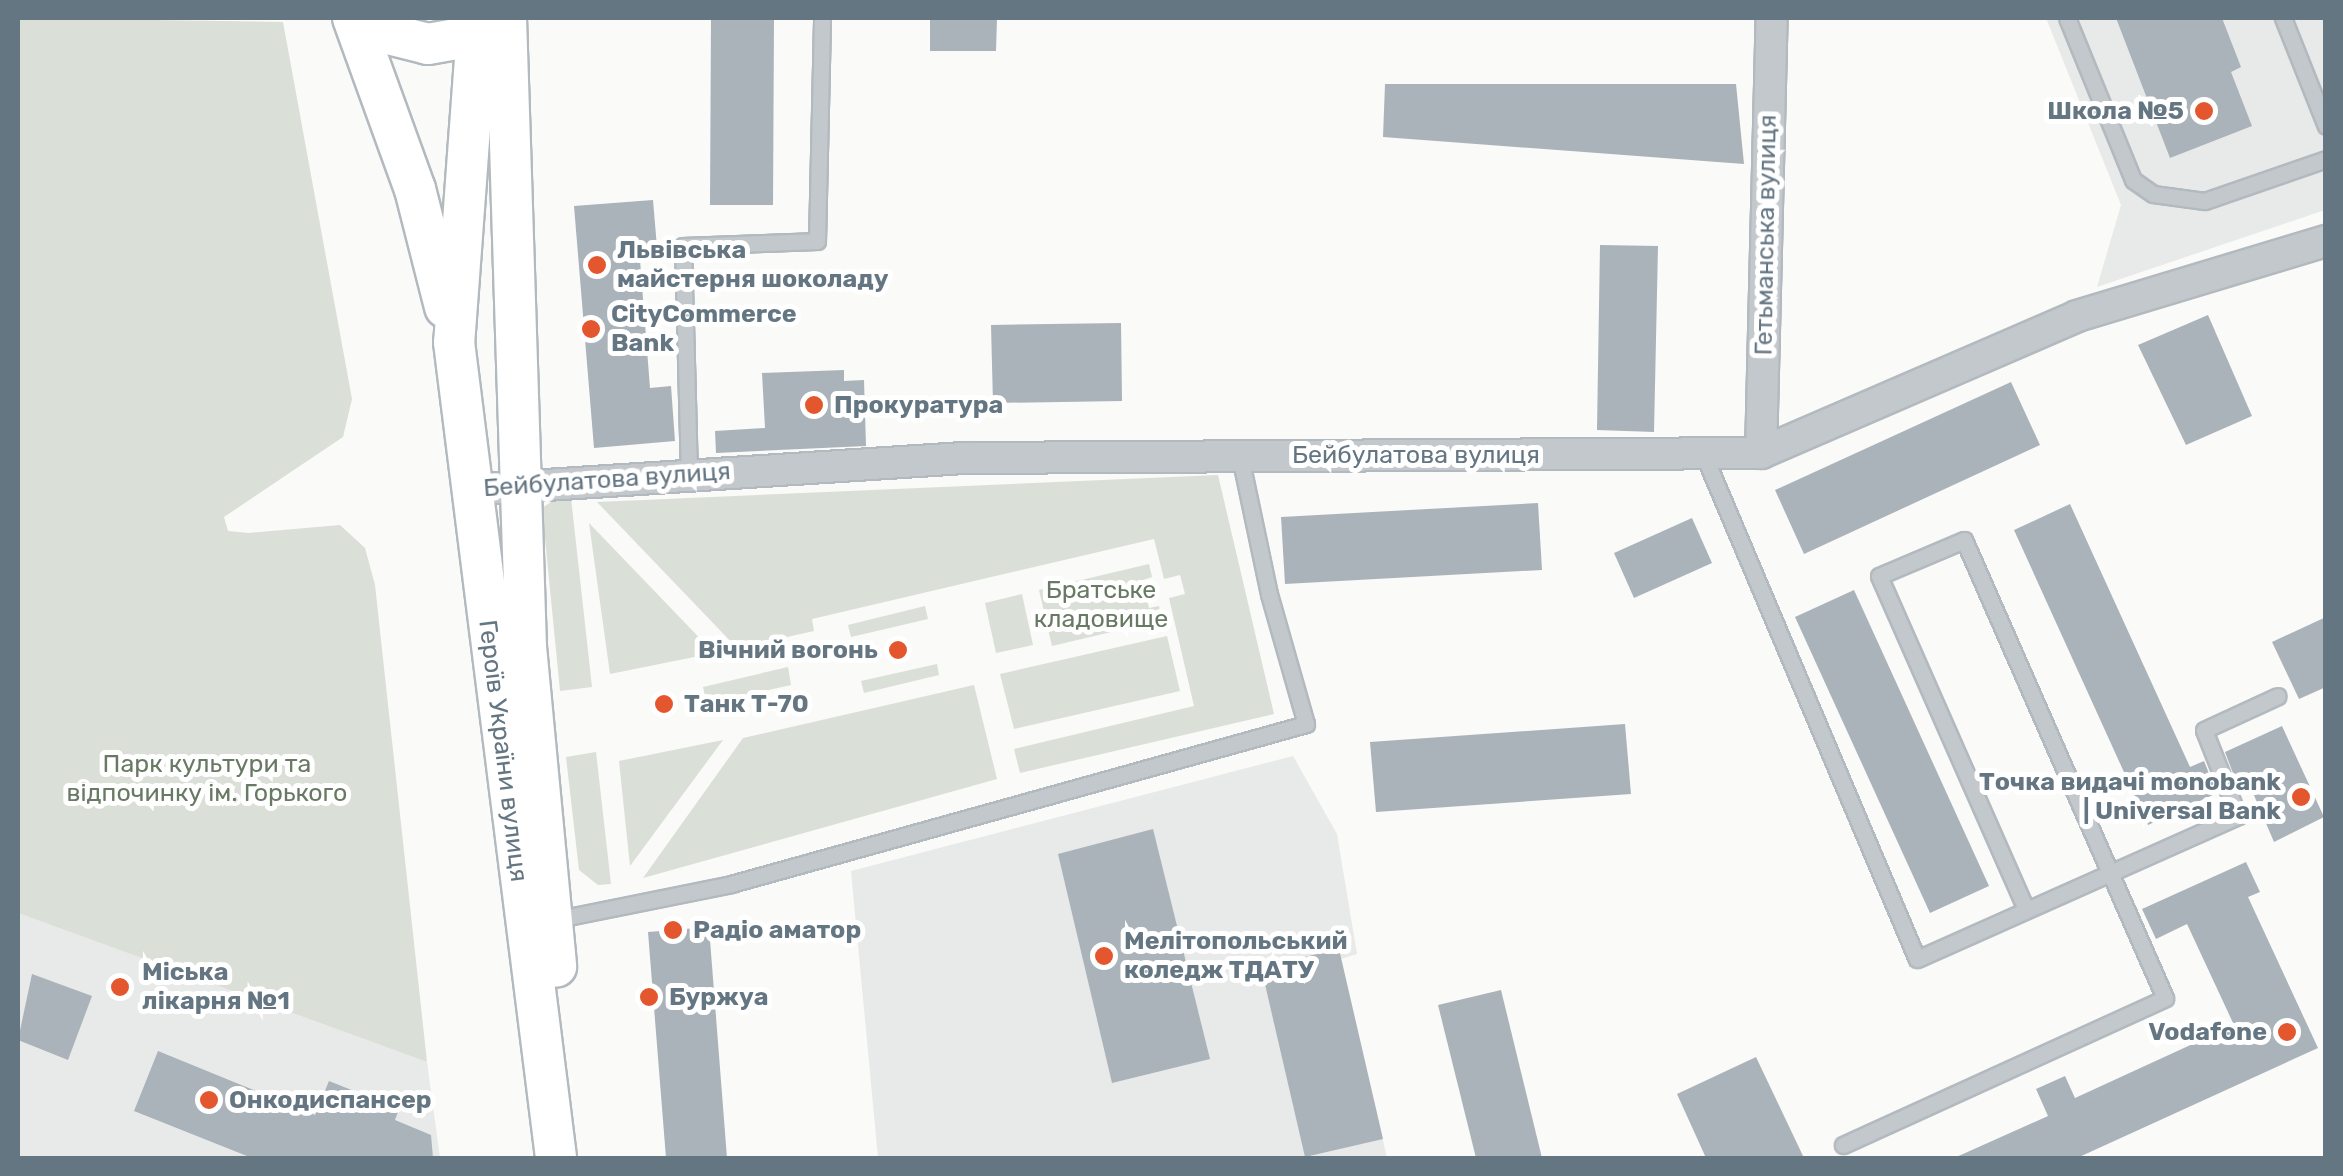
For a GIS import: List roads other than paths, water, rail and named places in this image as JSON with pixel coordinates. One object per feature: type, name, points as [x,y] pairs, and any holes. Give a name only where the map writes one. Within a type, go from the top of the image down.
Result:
[{"type":"main road","points":[[355,22],[403,42],[492,26]]},
{"type":"main road","points":[[355,22],[415,189],[454,342]]},
{"type":"main road","name":"Героїв України вулиця","points":[[492,26],[454,342],[493,487],[526,647],[553,920],[570,1158]]},
{"type":"main road","name":"Героїв України вулиця","points":[[492,26],[493,487],[556,1158]]},
{"type":"street","name":"Гетьманська вулиця","points":[[1761,453],[1772,18]]},
{"type":"street","name":"Бейбулатова вулиця","points":[[493,487],[967,458],[1761,453],[2077,316],[2326,241]]},
{"type":"lane","points":[[688,475],[683,246],[817,241],[822,18]]},
{"type":"lane","points":[[2067,18],[2133,180],[2153,194],[2205,201],[2326,160]]},
{"type":"lane","points":[[2283,18],[2326,126]]},
{"type":"lane","points":[[1703,453],[1917,959],[2238,816],[2204,730],[2278,696]]},
{"type":"lane","points":[[553,920],[732,884],[1306,724],[1269,594],[1240,456]]},
{"type":"lane","points":[[1843,1146],[2165,998],[1964,540],[1880,576],[2026,910]]},
{"type":"place","name":"Школа №5","points":[[2204,111]]},
{"type":"place","name":"Львівська майстерня шоколаду","points":[[597,265]]},
{"type":"place","name":"CityCommerce Bank","points":[[591,329]]},
{"type":"place","name":"Прокуратура","points":[[814,405]]},
{"type":"place","name":"Вічний вогонь","points":[[898,650]]},
{"type":"place","name":"Танк Т-70","points":[[664,704]]},
{"type":"place","name":"Точка видачі monobank | Universal Bank","points":[[2301,797]]},
{"type":"place","name":"Радіо аматор","points":[[673,930]]},
{"type":"place","name":"Мелітопольський коледж ТДАТУ","points":[[1104,956]]},
{"type":"place","name":"Міська лікарня №1","points":[[120,987]]},
{"type":"place","name":"Буржуа","points":[[649,997]]},
{"type":"place","name":"Vodafone","points":[[2287,1032]]},
{"type":"place","name":"Онкодиспансер","points":[[209,1100]]},
{"type":"park label","name":"Братське кладовище","points":[[1101,606]]},
{"type":"park label","name":"Парк культури та відпочинку ім. Горького","points":[[207,780]]}]
